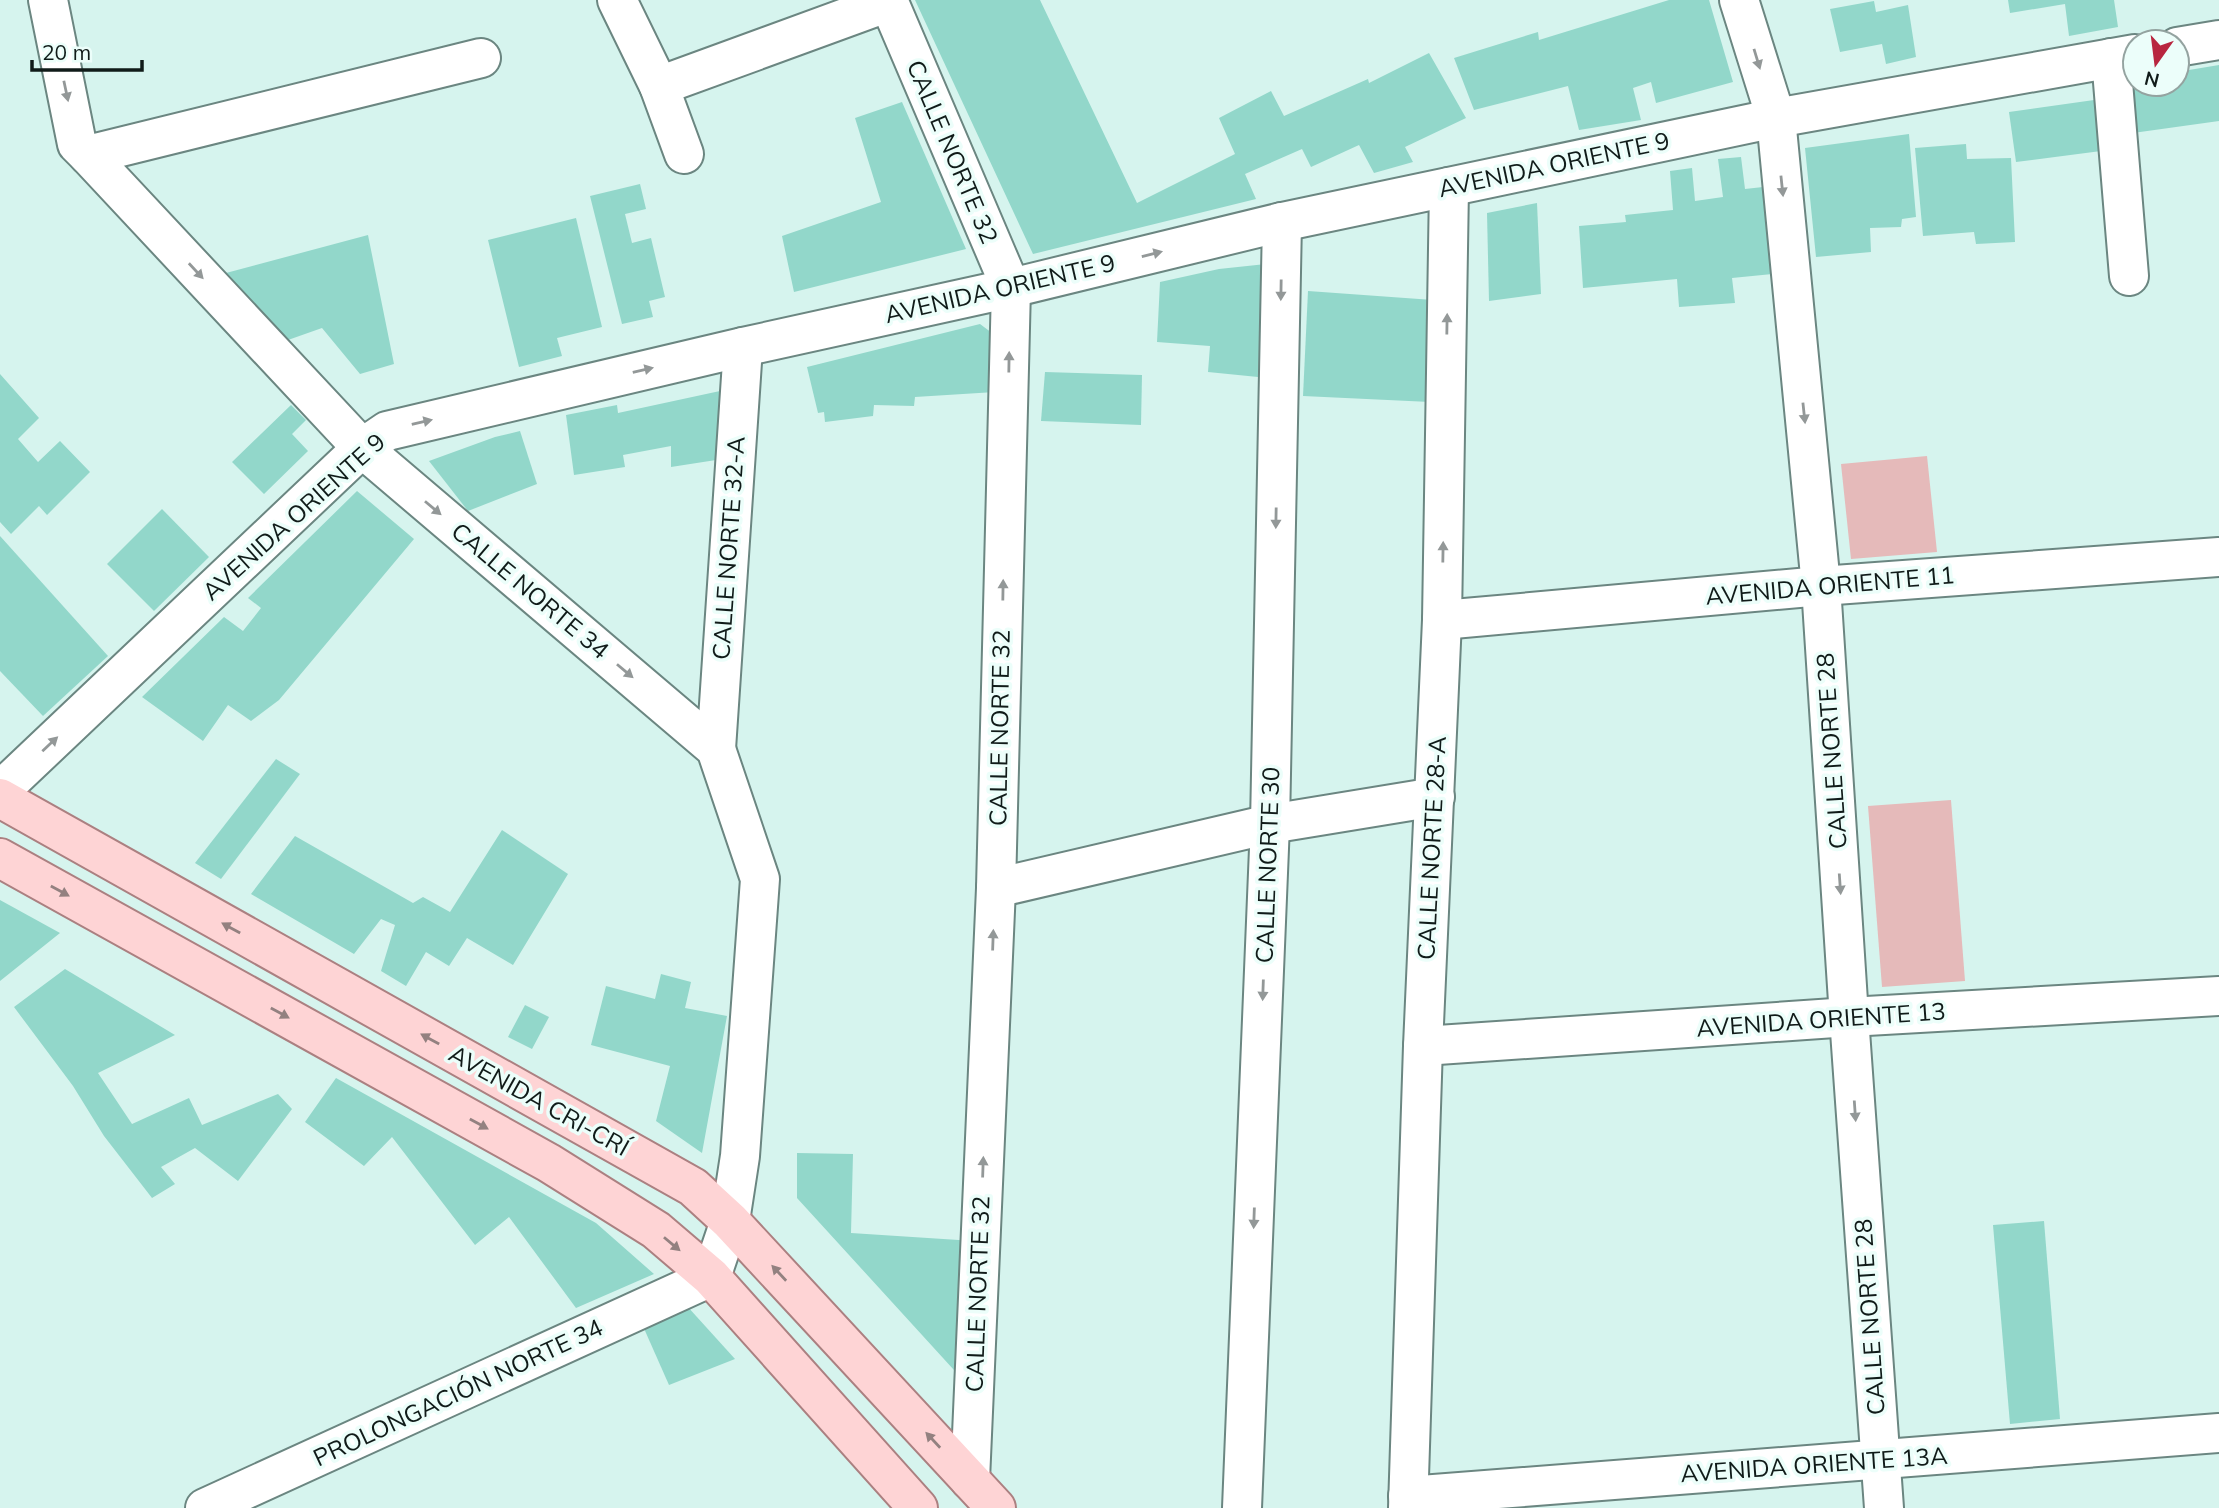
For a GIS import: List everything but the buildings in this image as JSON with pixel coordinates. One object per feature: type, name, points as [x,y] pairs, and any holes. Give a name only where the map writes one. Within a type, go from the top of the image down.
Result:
[{"type":"main road","name":"AVENIDA CRI-CRÍ","points":[[0,798],[693,1187],[730,1221],[996,1508]]},
{"type":"main road","name":"AVENIDA CRI-CRÍ","points":[[0,858],[549,1163],[656,1230],[711,1277],[918,1508]]},
{"type":"street","name":"CALLE NORTE 34","points":[[48,0],[78,144],[362,448],[716,749]]},
{"type":"street","points":[[617,0],[659,86],[684,154]]},
{"type":"street","name":"CALLE NORTE 28","points":[[1739,0],[1776,118],[1821,586],[1884,1508]]},
{"type":"street","points":[[659,86],[888,1]]},
{"type":"street","name":"CALLE NORTE 32","points":[[888,1],[1011,288],[996,888],[970,1480]]},
{"type":"street","points":[[2191,45],[2219,40]]},
{"type":"street","name":"AVENIDA ORIENTE 9","points":[[0,791],[362,448],[387,431],[743,347],[1011,288],[1282,222],[1776,118],[2121,56]]},
{"type":"street","points":[[88,155],[481,58]]},
{"type":"street","points":[[2124,98],[2129,276]]},
{"type":"street","name":"CALLE NORTE 28-A","points":[[1408,1502],[1423,1046],[1442,620],[1449,187]]},
{"type":"street","name":"CALLE NORTE 30","points":[[1242,1508],[1270,824],[1282,222]]},
{"type":"street","name":"CALLE NORTE 32-A","points":[[716,749],[743,347]]},
{"type":"street","name":"AVENIDA ORIENTE 11","points":[[1442,620],[1821,586],[2219,557]]},
{"type":"street","points":[[711,1277],[730,1221],[740,1156],[760,879],[716,749]]},
{"type":"street","points":[[996,888],[1270,824],[1434,797]]},
{"type":"street","name":"AVENIDA ORIENTE 13","points":[[1423,1046],[1849,1017],[2219,996]]},
{"type":"street","name":"PROLONGACIÓN NORTE 34","points":[[205,1508],[711,1277]]},
{"type":"street","name":"AVENIDA ORIENTE 13A","points":[[1408,1502],[2219,1433]]},
{"type":"shaded area","points":[[1927,456],[1937,552],[1851,559],[1841,464]]},
{"type":"shaded area","points":[[1951,800],[1965,981],[1882,987],[1868,806]]}]
